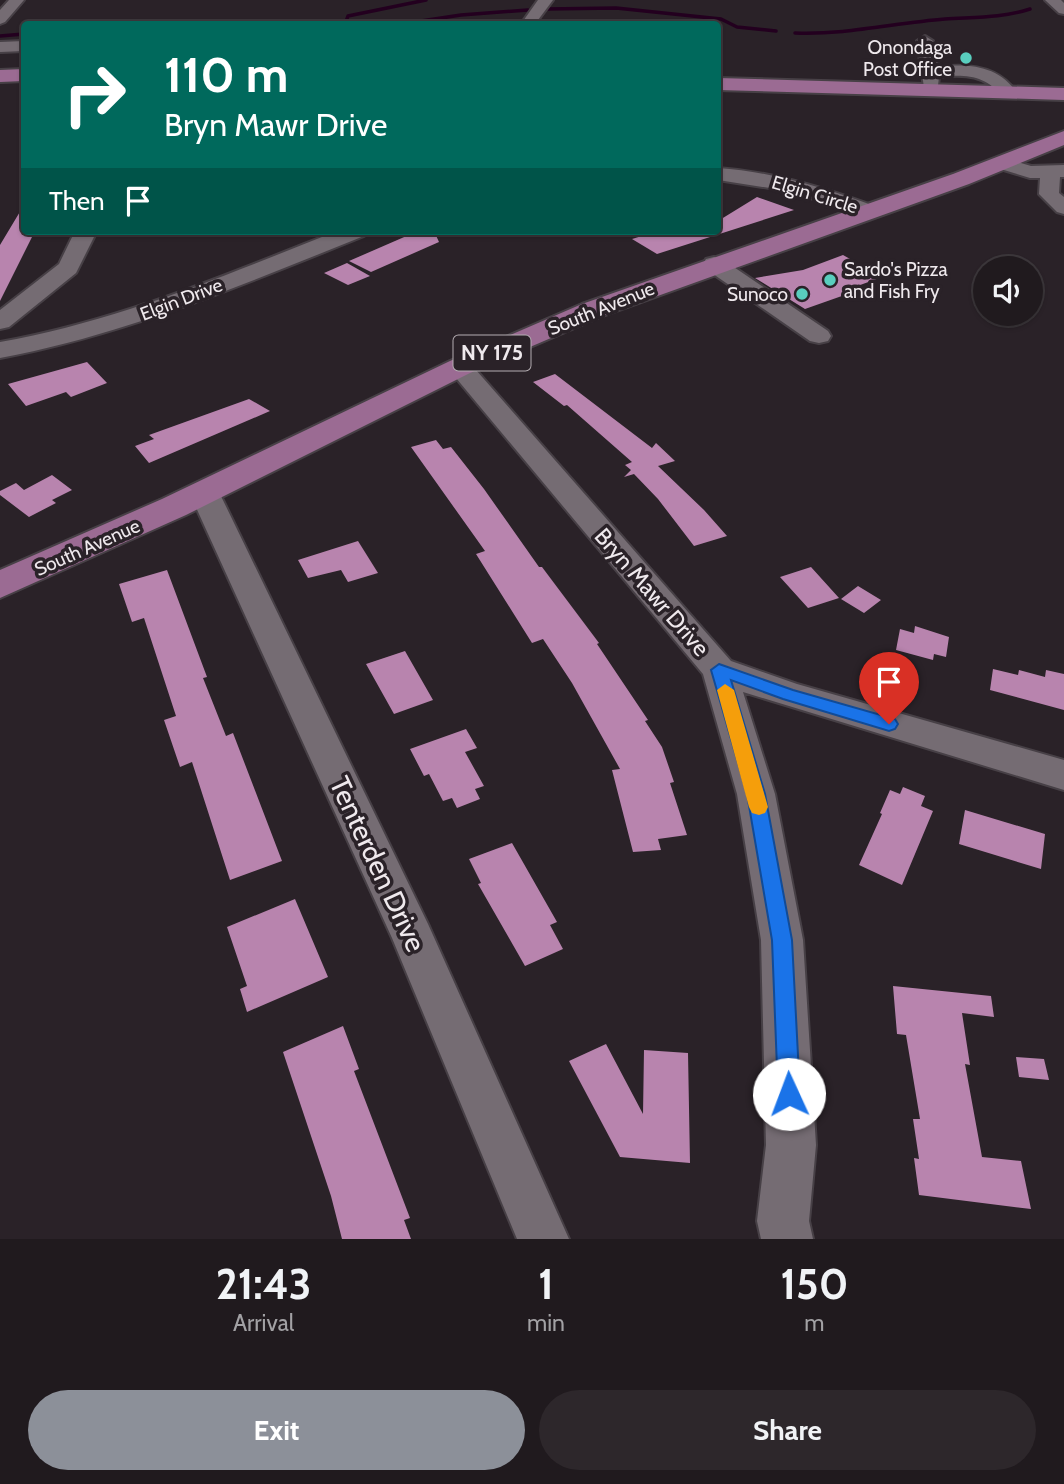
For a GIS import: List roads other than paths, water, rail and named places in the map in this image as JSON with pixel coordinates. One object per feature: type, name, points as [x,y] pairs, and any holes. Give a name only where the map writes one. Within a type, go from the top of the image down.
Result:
[{"type":"main road","points":[[0,76],[21,75]]},
{"type":"main road","points":[[721,84],[931,82],[1009,93],[1062,95]]},
{"type":"main road","name":"South Avenue","points":[[0,585],[204,492],[460,367],[592,310],[1001,163],[1064,137]]},
{"type":"street","points":[[0,19],[17,0]]},
{"type":"street","points":[[530,21],[546,0]]},
{"type":"street","points":[[1052,0],[1064,10]]},
{"type":"street","points":[[925,41],[931,82]]},
{"type":"street","points":[[0,47],[21,48]]},
{"type":"street","points":[[1001,163],[1057,177],[1049,194],[1064,208]]},
{"type":"street","name":"Elgin Circle","points":[[721,174],[778,180],[807,187],[870,211]]},
{"type":"street","points":[[0,322],[68,268],[84,235]]},
{"type":"street","name":"Elgin Drive","points":[[0,350],[65,339],[111,326],[346,235]]},
{"type":"street","points":[[714,264],[819,336]]},
{"type":"street","name":"Bryn Mawr Drive","points":[[460,367],[719,670],[789,695],[1064,775]]},
{"type":"street","name":"Tenterden Drive","points":[[204,492],[413,938],[543,1239]]},
{"type":"street","points":[[719,670],[756,794],[782,940],[791,1145],[781,1233]]},
{"type":"waterway","points":[[346,21],[348,16],[426,0]]},
{"type":"waterway","points":[[547,9],[616,8],[721,19],[737,27],[776,31]]},
{"type":"waterway","points":[[795,33],[833,32],[998,16],[1030,9]]},
{"type":"waterway","points":[[421,21],[528,10]]},
{"type":"waterway","points":[[0,36],[21,34]]},
{"type":"place","name":"Onondaga Post Office","points":[[966,58]]},
{"type":"place","name":"Sardo's Pizza and Fish Fry","points":[[830,280]]},
{"type":"place","name":"Sunoco","points":[[802,294]]}]
